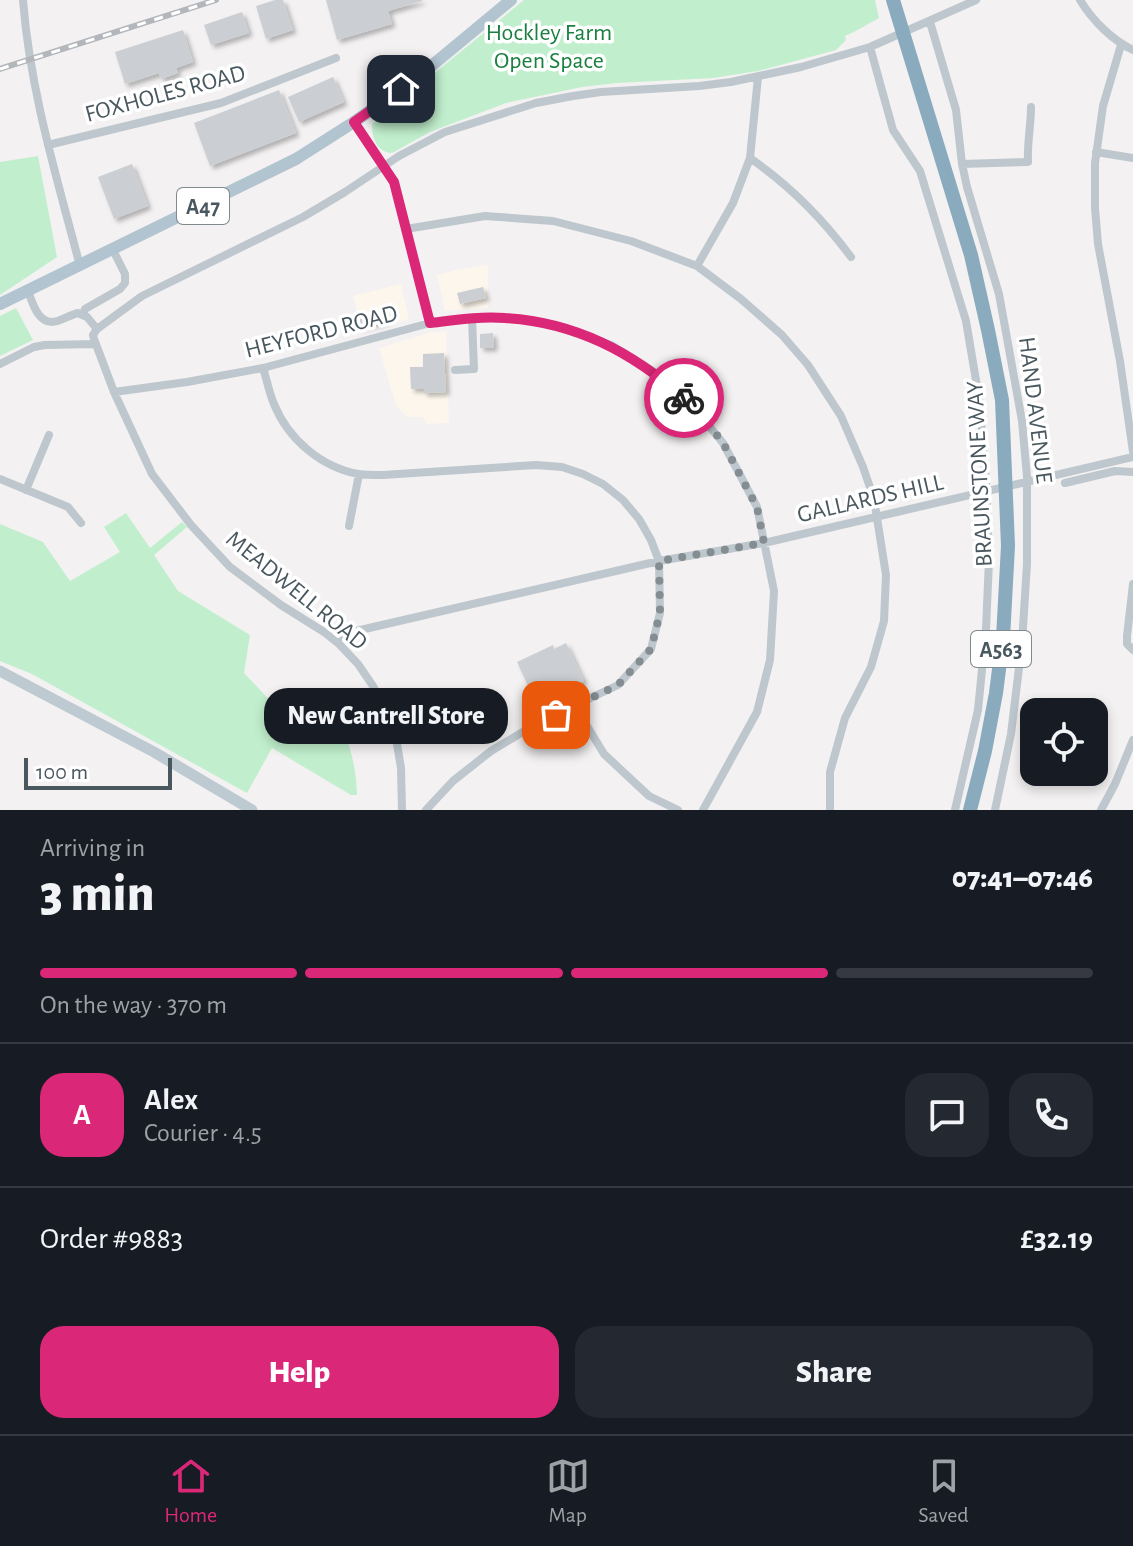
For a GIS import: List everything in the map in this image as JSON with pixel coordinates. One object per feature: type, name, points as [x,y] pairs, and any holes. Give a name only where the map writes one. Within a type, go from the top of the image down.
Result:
[{"type":"highway","name":"BRAUNSTONE WAY","points":[[893,1],[971,255],[1002,400],[1008,546],[1003,638],[988,739],[971,808]]},
{"type":"main road","name":"A47","points":[[0,304],[296,159],[418,77],[511,0]]},
{"type":"street","points":[[23,0],[34,84],[80,266]]},
{"type":"street","points":[[28,291],[40,317],[49,322],[73,314],[83,315],[97,329],[142,296],[303,217],[445,132],[536,103],[601,92],[699,86],[801,67],[870,47],[976,0]]},
{"type":"street","points":[[1080,0],[1088,13],[1121,45],[1133,50]]},
{"type":"street","name":"HAND AVENUE","points":[[930,22],[956,110],[962,164],[999,294],[1022,421],[1027,482],[1027,564],[1022,643],[1011,734],[995,810]]},
{"type":"street","points":[[1121,45],[1103,106],[1096,152],[1095,208],[1098,244],[1120,361],[1133,455]]},
{"type":"street","points":[[870,47],[893,130],[920,171],[966,321],[979,398],[989,560],[978,710],[955,810]]},
{"type":"street","name":"FOXHOLES ROAD","points":[[48,145],[221,103],[336,58]]},
{"type":"street","points":[[697,266],[733,203],[750,158],[758,77]]},
{"type":"street","points":[[962,164],[1028,162],[1031,107]]},
{"type":"street","points":[[354,122],[394,182],[430,323]]},
{"type":"street","points":[[1096,152],[1133,158]]},
{"type":"street","points":[[750,158],[779,178],[851,257]]},
{"type":"street","points":[[406,229],[485,216],[553,221],[631,241],[697,266],[752,308],[782,335],[808,365],[841,416],[863,467],[874,499],[886,575],[884,621],[871,667],[845,718],[830,772],[830,810]]},
{"type":"street","points":[[83,315],[85,309],[125,283],[125,274],[113,250]]},
{"type":"street","name":"HEYFORD ROAD","points":[[114,392],[263,368],[430,323],[472,318],[503,317],[536,321],[584,334],[611,345],[651,370],[690,403],[723,443],[757,507],[774,591],[770,660],[757,712],[703,810]]},
{"type":"street","points":[[455,370],[474,369],[472,318]]},
{"type":"street","name":"MEADWELL ROAD","points":[[97,329],[93,335],[114,392],[152,474],[191,525],[230,567],[339,644],[373,686],[391,725],[401,768],[402,810]]},
{"type":"street","points":[[0,364],[34,347],[96,344]]},
{"type":"street","points":[[263,368],[274,404],[295,438],[335,467],[359,474],[383,475],[536,465],[562,467],[603,484],[623,500],[639,519],[659,561],[660,613],[651,649],[618,685],[536,724],[491,751],[453,781],[426,810]]},
{"type":"street","points":[[26,490],[49,435]]},
{"type":"street","name":"GALLARDS HILL","points":[[339,644],[346,635],[356,631],[659,561],[764,543],[1133,455]]},
{"type":"street","points":[[1065,483],[1115,471],[1133,472]]},
{"type":"street","points":[[349,526],[359,474]]},
{"type":"street","points":[[0,479],[68,507],[81,523]]},
{"type":"street","points":[[1133,584],[1127,636],[1127,644],[1133,650]]},
{"type":"street","points":[[0,671],[154,752],[252,810]]},
{"type":"street","points":[[575,706],[604,754],[649,796],[678,810]]},
{"type":"street","points":[[1101,810],[1133,740]]},
{"type":"shaded area","points":[[488,265],[488,308],[445,311],[437,275]]},
{"type":"shaded area","points":[[401,284],[409,319],[362,333],[353,296]]},
{"type":"shaded area","points":[[446,331],[449,423],[427,424],[423,417],[407,417],[396,406],[379,348],[432,332]]},
{"type":"green space","name":"Hockley Farm Open Space","points":[[524,0],[875,0],[879,18],[845,36],[846,40],[836,50],[758,71],[713,78],[582,87],[506,103],[430,132],[392,153],[382,150],[374,139],[372,124]]},
{"type":"green space","points":[[38,156],[57,257],[0,295],[0,162]]},
{"type":"green space","points":[[16,308],[33,340],[0,356],[0,316]]},
{"type":"green space","points":[[126,513],[150,548],[182,522],[187,527],[154,555],[178,591],[250,635],[244,673],[277,708],[297,716],[335,714],[351,753],[357,795],[351,795],[272,748],[247,793],[32,674],[0,661],[0,524],[43,542],[70,581],[120,552],[104,527]]},
{"type":"building","points":[[283,0],[293,30],[266,39],[256,6]]},
{"type":"building","points":[[326,0],[422,1],[388,11],[392,24],[337,40]]},
{"type":"building","points":[[242,12],[249,33],[211,45],[204,25]]},
{"type":"building","points":[[183,30],[193,62],[176,68],[178,73],[161,79],[159,73],[125,84],[115,52]]},
{"type":"building","points":[[333,77],[344,102],[299,122],[288,97]]},
{"type":"building","points":[[279,90],[296,133],[210,166],[194,123]]},
{"type":"building","points":[[132,164],[148,206],[114,219],[98,177]]},
{"type":"building","points":[[483,287],[486,298],[460,304],[457,293]]},
{"type":"building","points":[[384,310],[386,321],[360,327],[357,316]]},
{"type":"building","points":[[493,333],[494,348],[480,348],[480,334]]},
{"type":"building","points":[[444,353],[446,392],[424,393],[424,389],[411,389],[410,367],[423,367],[423,354]]},
{"type":"building","points":[[566,643],[584,681],[536,703],[517,662],[553,645],[554,649]]},
{"type":"railway","points":[[0,69],[216,0]]},
{"type":"way so far","points":[[556,715],[618,685],[651,649],[660,613],[659,561],[764,543],[757,507],[723,443],[684,398]]},
{"type":"place","name":"New Cantrell Store","points":[[556,715]]},
{"type":"route","points":[[401,89],[354,122],[394,182],[430,323],[503,317],[536,321],[584,334],[611,345],[651,370],[684,398]]}]
